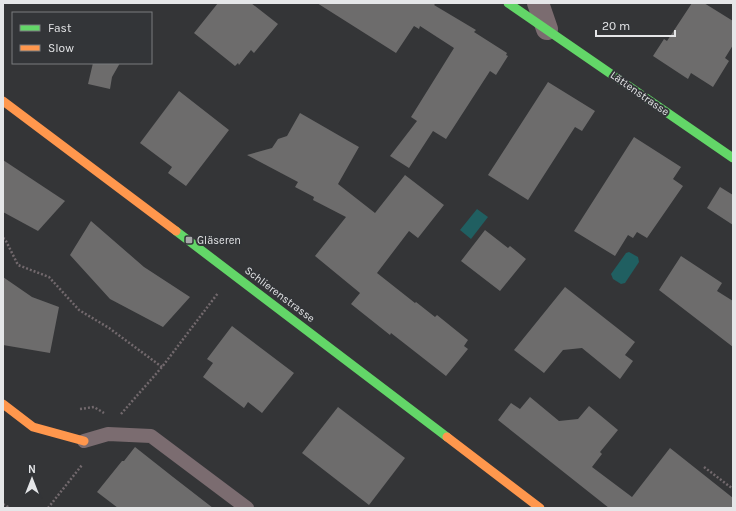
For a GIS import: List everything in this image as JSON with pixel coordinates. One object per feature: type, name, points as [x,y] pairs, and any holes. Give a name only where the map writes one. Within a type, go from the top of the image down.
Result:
[{"type":"street","name":"Lättenstrasse","points":[[508,3],[733,158]]},
{"type":"street","points":[[538,3],[547,29]]},
{"type":"street","name":"Schlierenstrasse","points":[[3,101],[234,274],[540,508]]},
{"type":"street","points":[[3,404],[33,427],[84,441]]},
{"type":"lane","points":[[84,441],[108,434],[151,436],[247,508]]},
{"type":"path","points":[[3,238],[5,239],[18,265],[49,277],[79,310],[109,328],[162,367]]},
{"type":"path","points":[[118,418],[162,367],[218,292]]},
{"type":"path","points":[[704,467],[733,489]]},
{"type":"path","points":[[48,508],[77,471]]},
{"type":"path","points":[[3,504],[10,508]]},
{"type":"water","points":[[477,209],[488,217],[471,239],[460,230]]},
{"type":"water","points":[[629,252],[638,257],[639,262],[625,283],[621,284],[613,279],[611,274],[626,253]]},
{"type":"building","points":[[218,3],[251,3],[278,24],[254,53],[251,50],[239,65],[238,63],[235,66],[194,33]]},
{"type":"building","points":[[317,3],[436,3],[434,5],[476,30],[474,32],[507,53],[506,55],[508,56],[496,75],[490,71],[446,139],[433,131],[409,168],[390,156],[417,121],[411,117],[454,48],[420,26],[419,29],[414,26],[396,53]]},
{"type":"building","points":[[692,3],[704,3],[733,21],[733,45],[725,58],[729,61],[713,87],[691,73],[688,79],[653,56],[664,39],[667,41]]},
{"type":"building","points":[[93,64],[119,64],[112,77],[110,89],[88,84]]},
{"type":"building","points":[[548,82],[595,111],[582,131],[575,127],[528,200],[488,175]]},
{"type":"building","points":[[179,91],[229,130],[186,186],[168,173],[172,167],[140,143]]},
{"type":"building","points":[[300,113],[359,147],[338,184],[375,213],[405,175],[444,205],[418,238],[409,231],[377,273],[435,317],[437,315],[468,340],[464,346],[468,349],[446,376],[351,304],[360,293],[315,256],[346,217],[313,200],[314,197],[295,187],[298,182],[247,155],[272,148],[278,139],[287,136]]},
{"type":"building","points":[[634,137],[681,167],[673,179],[683,186],[647,238],[637,232],[633,238],[628,235],[615,256],[574,231]]},
{"type":"building","points":[[3,160],[65,201],[38,231],[3,212]]},
{"type":"building","points":[[720,187],[733,195],[733,225],[707,208]]},
{"type":"building","points":[[91,221],[144,267],[190,297],[163,327],[110,299],[70,255]]},
{"type":"building","points":[[485,230],[508,248],[510,246],[526,259],[500,291],[461,261]]},
{"type":"building","points":[[681,256],[722,283],[717,291],[733,301],[733,347],[659,290]]},
{"type":"building","points":[[3,277],[32,297],[59,307],[50,353],[3,345]]},
{"type":"building","points":[[565,287],[635,342],[625,355],[633,361],[620,379],[582,348],[563,350],[544,373],[514,350]]},
{"type":"building","points":[[232,326],[294,373],[262,413],[248,402],[244,408],[203,377],[213,363],[207,359]]},
{"type":"building","points":[[530,397],[559,421],[578,419],[589,406],[618,430],[600,452],[602,454],[592,467],[632,497],[670,448],[733,498],[733,508],[609,508],[498,420],[511,403],[520,409]]},
{"type":"building","points":[[338,407],[405,458],[369,505],[302,453]]},
{"type":"building","points":[[135,447],[213,508],[118,508],[97,492]]},
{"type":"traffic: fast","points":[[508,3],[733,158]]},
{"type":"traffic: fast","points":[[176,231],[447,437]]},
{"type":"traffic: slow","points":[[3,101],[176,231]]},
{"type":"traffic: slow","points":[[3,404],[33,427],[84,441]]},
{"type":"traffic: slow","points":[[447,437],[540,508]]},
{"type":"place","name":"Gläseren","points":[[189,240]]}]
